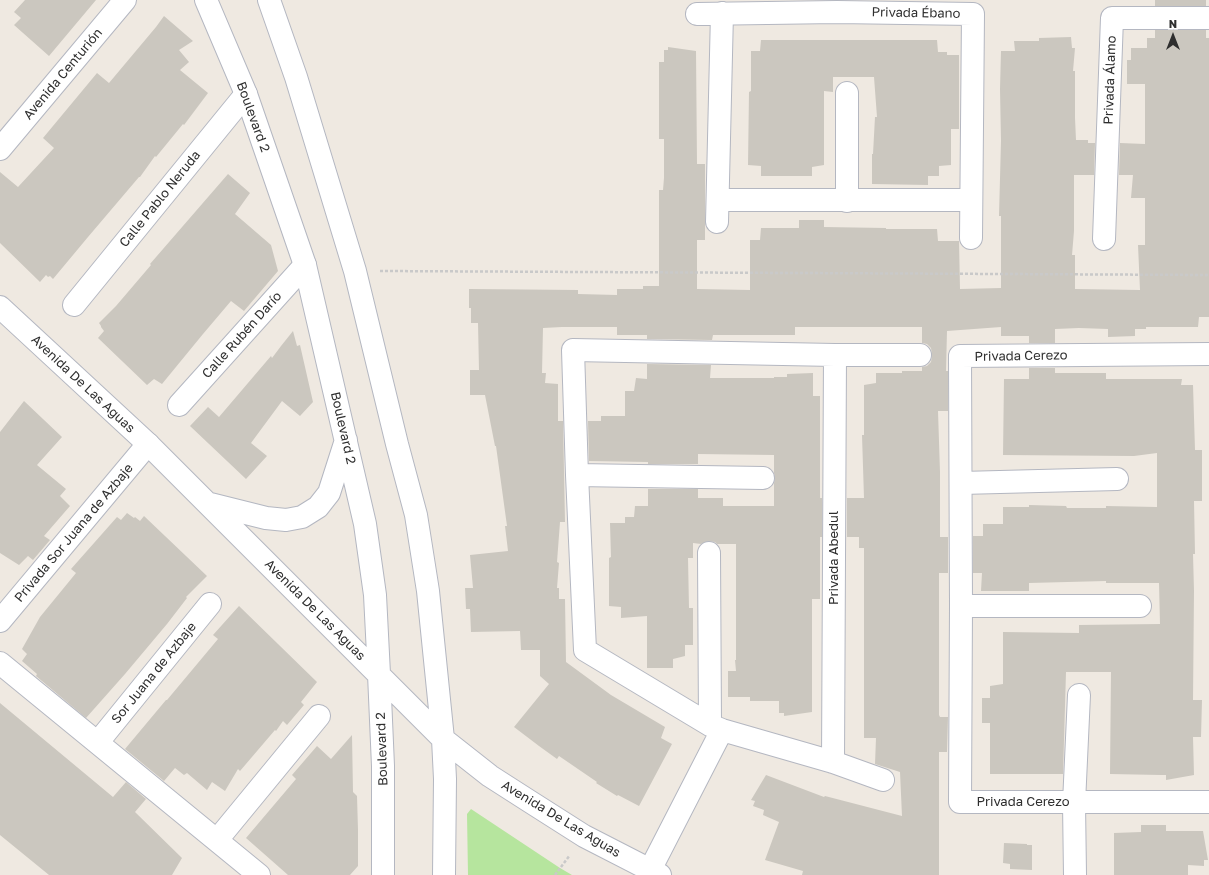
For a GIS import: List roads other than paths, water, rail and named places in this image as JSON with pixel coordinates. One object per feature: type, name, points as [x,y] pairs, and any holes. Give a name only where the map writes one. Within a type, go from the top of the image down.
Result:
[{"type":"street","name":"Avenida Centurión","points":[[0,149],[125,0]]},
{"type":"street","name":"Boulevard 2","points":[[206,0],[246,94],[305,265],[366,524],[374,595],[379,674],[383,766],[383,875]]},
{"type":"street","points":[[269,0],[296,77],[355,271],[397,444],[416,515],[428,591],[443,739],[445,779],[444,875]]},
{"type":"street","name":"Privada Ébano","points":[[697,14],[837,6],[973,14],[971,238]]},
{"type":"street","points":[[717,222],[722,13]]},
{"type":"street","name":"Privada Álamo","points":[[1104,239],[1112,18],[1209,18]]},
{"type":"street","points":[[847,93],[847,201]]},
{"type":"street","name":"Calle Pablo Neruda","points":[[74,305],[246,94]]},
{"type":"street","points":[[718,200],[971,200]]},
{"type":"street","name":"Calle Rubén Darío","points":[[179,406],[305,265]]},
{"type":"street","name":"Avenida De Las Aguas","points":[[0,307],[148,444],[209,503],[443,739],[490,776],[584,836],[655,873]]},
{"type":"street","points":[[883,780],[833,762],[716,727],[585,650],[573,350],[835,355],[920,355]]},
{"type":"street","name":"Privada Cerezo","points":[[1209,354],[960,356],[960,802],[1209,802]]},
{"type":"street","name":"Privada Abedul","points":[[833,762],[835,355]]},
{"type":"street","points":[[209,503],[266,518],[286,520],[302,517],[318,507],[329,493],[346,440]]},
{"type":"street","name":"Privada Sor Juana de Azbaje","points":[[0,621],[148,444]]},
{"type":"street","points":[[577,475],[762,478]]},
{"type":"street","points":[[961,483],[1117,479]]},
{"type":"street","points":[[655,873],[716,727],[709,552]]},
{"type":"street","name":"Sor Juana de Azbaje","points":[[98,742],[210,604]]},
{"type":"street","points":[[961,606],[1140,606]]},
{"type":"street","points":[[0,663],[259,875]]},
{"type":"street","points":[[1075,875],[1074,803],[1079,695]]},
{"type":"street","points":[[217,840],[319,716]]}]
